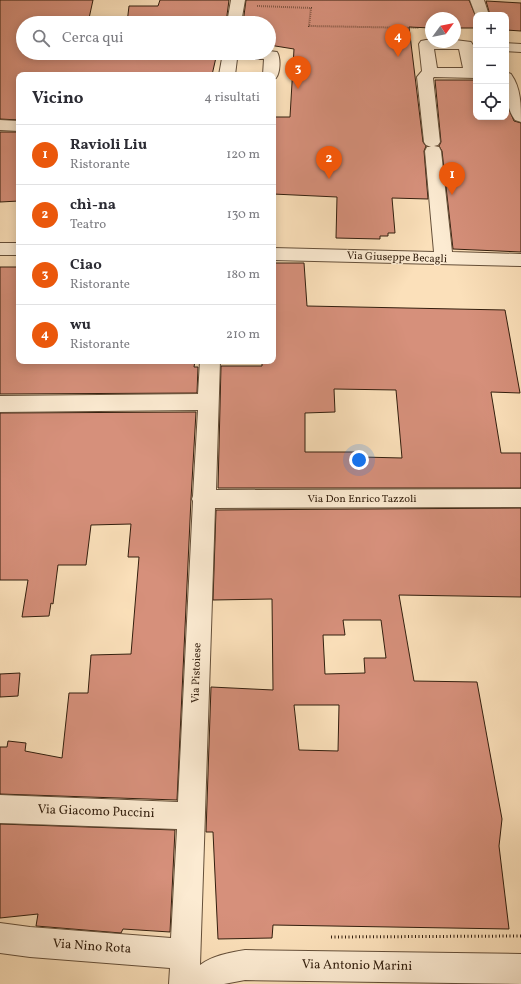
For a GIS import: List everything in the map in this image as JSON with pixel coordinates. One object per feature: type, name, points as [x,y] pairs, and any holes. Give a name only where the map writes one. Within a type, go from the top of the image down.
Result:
[{"type":"street","points":[[235,16],[238,0]]},
{"type":"street","points":[[476,0],[481,12]]},
{"type":"street","points":[[430,72],[426,44],[466,44],[473,69]]},
{"type":"street","points":[[509,47],[521,48]]},
{"type":"street","points":[[227,72],[229,60]]},
{"type":"street","points":[[271,72],[272,60]]},
{"type":"street","points":[[444,259],[425,77],[430,72],[473,73]]},
{"type":"street","points":[[509,84],[521,116]]},
{"type":"street","points":[[0,125],[16,126]]},
{"type":"street","points":[[0,249],[16,249]]},
{"type":"street","name":"Via Giuseppe Becagli","points":[[276,254],[521,260]]},
{"type":"street","name":"Via Pistoiese","points":[[184,984],[184,954],[210,364]]},
{"type":"street","points":[[0,404],[208,402]]},
{"type":"street","name":"Via Don Enrico Tazzoli","points":[[203,499],[521,498]]},
{"type":"street","name":"Via Giacomo Puccini","points":[[0,809],[191,816]]},
{"type":"street","name":"Via Nino Rota","points":[[0,938],[30,942],[184,954]]},
{"type":"street","name":"Via Antonio Marini","points":[[199,984],[218,970],[245,964],[521,969]]},
{"type":"path","points":[[256,6],[311,8],[309,26],[424,28]]},
{"type":"building","points":[[0,0],[93,0],[90,16],[16,16],[16,60],[215,60],[213,72],[16,72],[16,120],[0,119]]},
{"type":"building","points":[[160,0],[229,0],[227,16],[128,16],[129,6],[158,6]]},
{"type":"building","points":[[246,0],[469,0],[474,12],[473,28],[461,28],[461,12],[425,12],[425,28],[409,27],[423,142],[426,146],[424,151],[428,199],[392,198],[395,233],[388,233],[388,236],[380,236],[380,239],[336,238],[337,197],[276,194],[276,117],[290,117],[294,49],[276,46],[276,16],[244,16]]},
{"type":"building","points":[[486,1],[521,3],[521,31],[509,30],[509,12],[489,12]]},
{"type":"building","points":[[435,80],[473,80],[473,120],[509,120],[509,109],[514,121],[521,123],[521,252],[453,249],[442,151],[439,146],[441,142]]},
{"type":"building","points":[[0,132],[16,132],[16,201],[0,202]]},
{"type":"building","points":[[276,263],[304,263],[307,306],[505,310],[520,393],[491,392],[501,453],[521,453],[521,488],[218,488],[221,366],[262,366],[262,364],[276,364]],"holes":[[[334,389],[396,390],[402,458],[362,457],[362,452],[305,452],[305,413],[335,412]]]},
{"type":"building","points":[[0,267],[16,267],[16,364],[194,364],[194,367],[198,367],[197,393],[0,394]]},
{"type":"building","points":[[196,412],[177,800],[0,794],[0,747],[7,747],[8,741],[26,743],[25,751],[62,758],[69,693],[88,693],[91,655],[131,654],[139,557],[128,557],[131,524],[91,525],[86,565],[58,565],[53,604],[51,603],[49,616],[22,617],[28,580],[0,580],[0,413]]},
{"type":"building","points":[[521,508],[521,597],[399,595],[414,681],[477,682],[502,819],[499,846],[509,929],[273,925],[272,938],[218,939],[213,832],[206,832],[211,687],[273,690],[272,599],[213,600],[216,510]],"holes":[[[343,620],[381,620],[386,658],[364,658],[365,673],[325,674],[323,635],[345,635]],[[294,705],[339,705],[338,751],[299,750]]]},
{"type":"building","points":[[20,673],[18,696],[0,697],[0,674]]},
{"type":"building","points":[[0,824],[175,830],[170,932],[123,929],[121,933],[36,926],[38,914],[0,918]]},
{"type":"place","name":"wu","points":[[398,57]]},
{"type":"place","name":"Ciao","points":[[298,89]]},
{"type":"place","name":"chì-na","points":[[329,179]]},
{"type":"place","name":"Ravioli Liu","points":[[452,195]]}]
